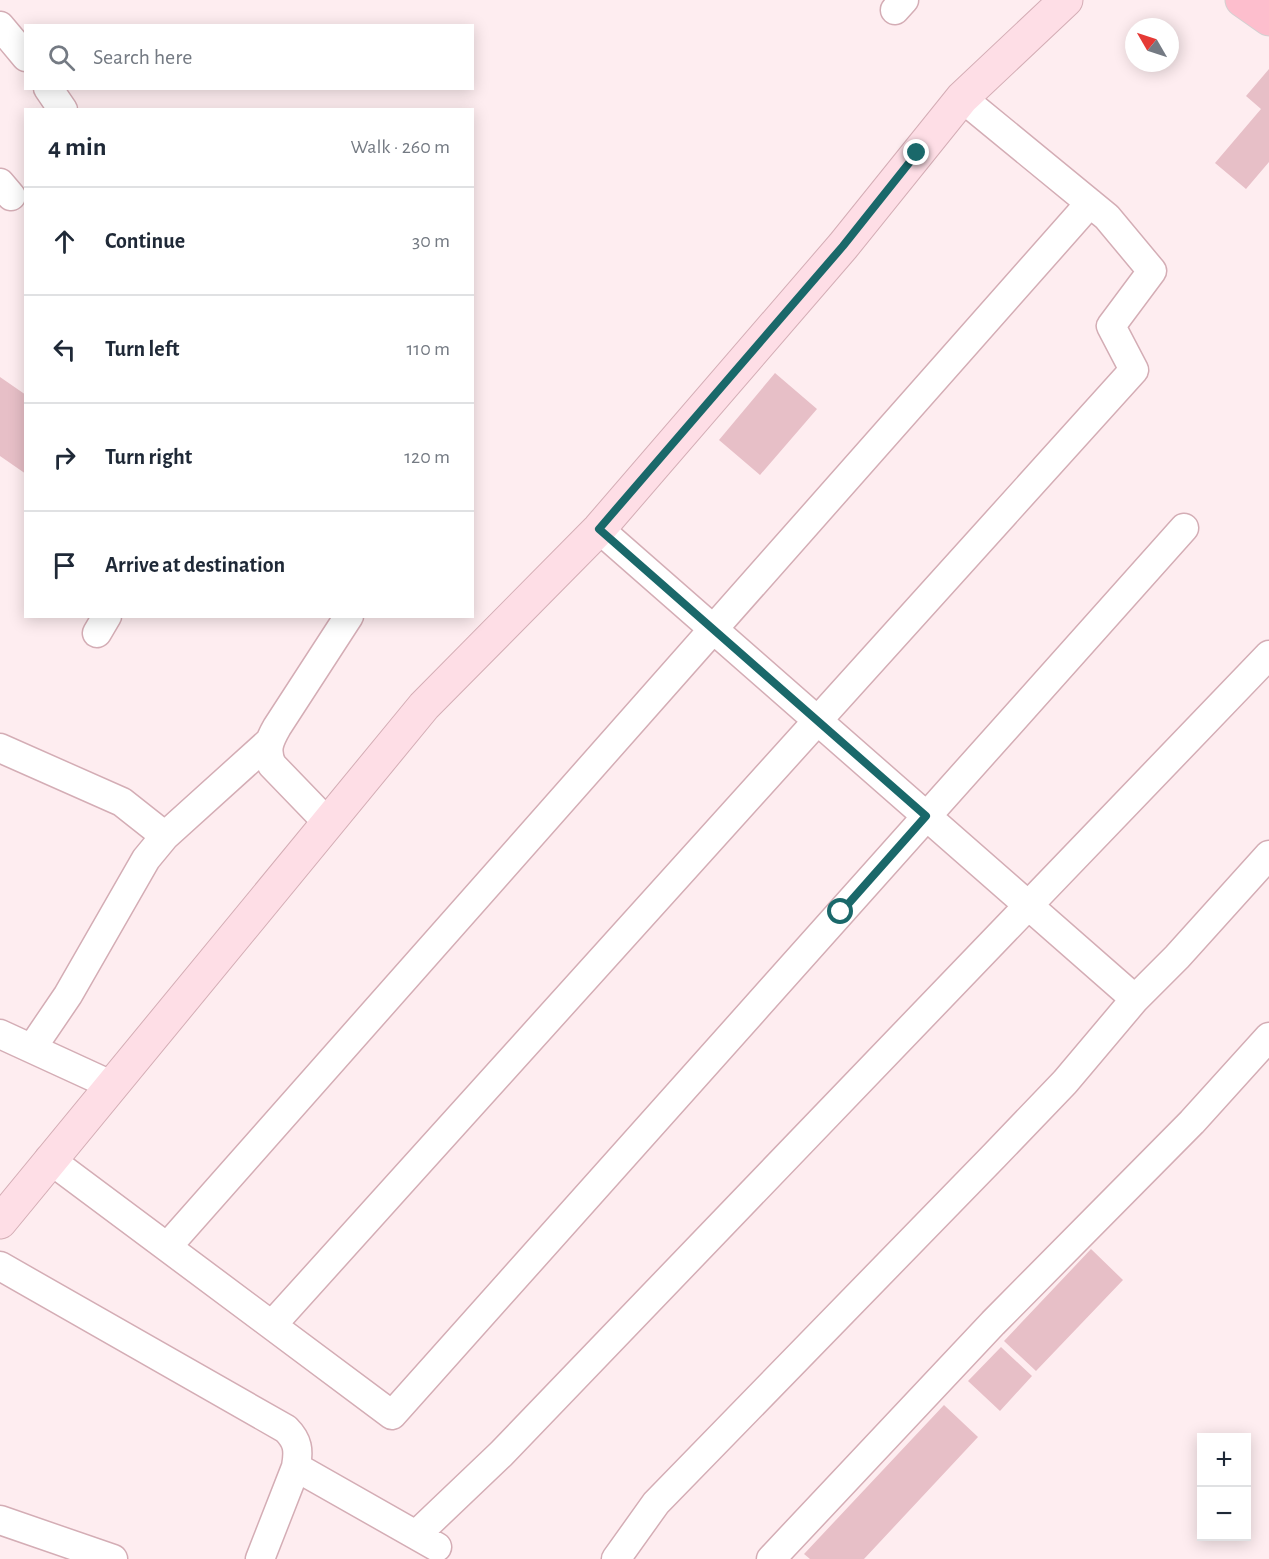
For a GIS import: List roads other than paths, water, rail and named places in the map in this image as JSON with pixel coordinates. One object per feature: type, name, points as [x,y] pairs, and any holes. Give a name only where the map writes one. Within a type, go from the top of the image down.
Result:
[{"type":"main road","points":[[1242,0],[1269,19]]},
{"type":"street","points":[[0,1222],[424,706],[599,529],[843,246],[962,98],[1066,0]]},
{"type":"street","points":[[49,90],[62,108]]},
{"type":"street","points":[[272,1325],[1134,370],[1111,326],[1152,271],[1107,217],[962,98]]},
{"type":"street","points":[[167,1247],[1090,203]]},
{"type":"street","points":[[49,1160],[392,1415],[1184,528]]},
{"type":"street","points":[[599,529],[1135,999]]},
{"type":"street","points":[[32,1048],[68,995],[146,860],[165,836],[269,742],[348,618]]},
{"type":"street","points":[[296,1467],[427,1541],[501,1454],[1269,655]]},
{"type":"street","points":[[269,742],[267,754],[272,765],[328,823]]},
{"type":"street","points":[[0,748],[122,802],[165,836]]},
{"type":"street","points":[[616,1559],[656,1503],[1065,1082],[1135,999],[1177,957],[1269,855]]},
{"type":"street","points":[[0,1034],[111,1085]]},
{"type":"street","points":[[771,1559],[993,1323],[1192,1122],[1269,1037]]},
{"type":"street","points":[[0,1266],[286,1430],[296,1439],[299,1454],[296,1467],[260,1559]]},
{"type":"street","points":[[0,1520],[113,1559]]}]
